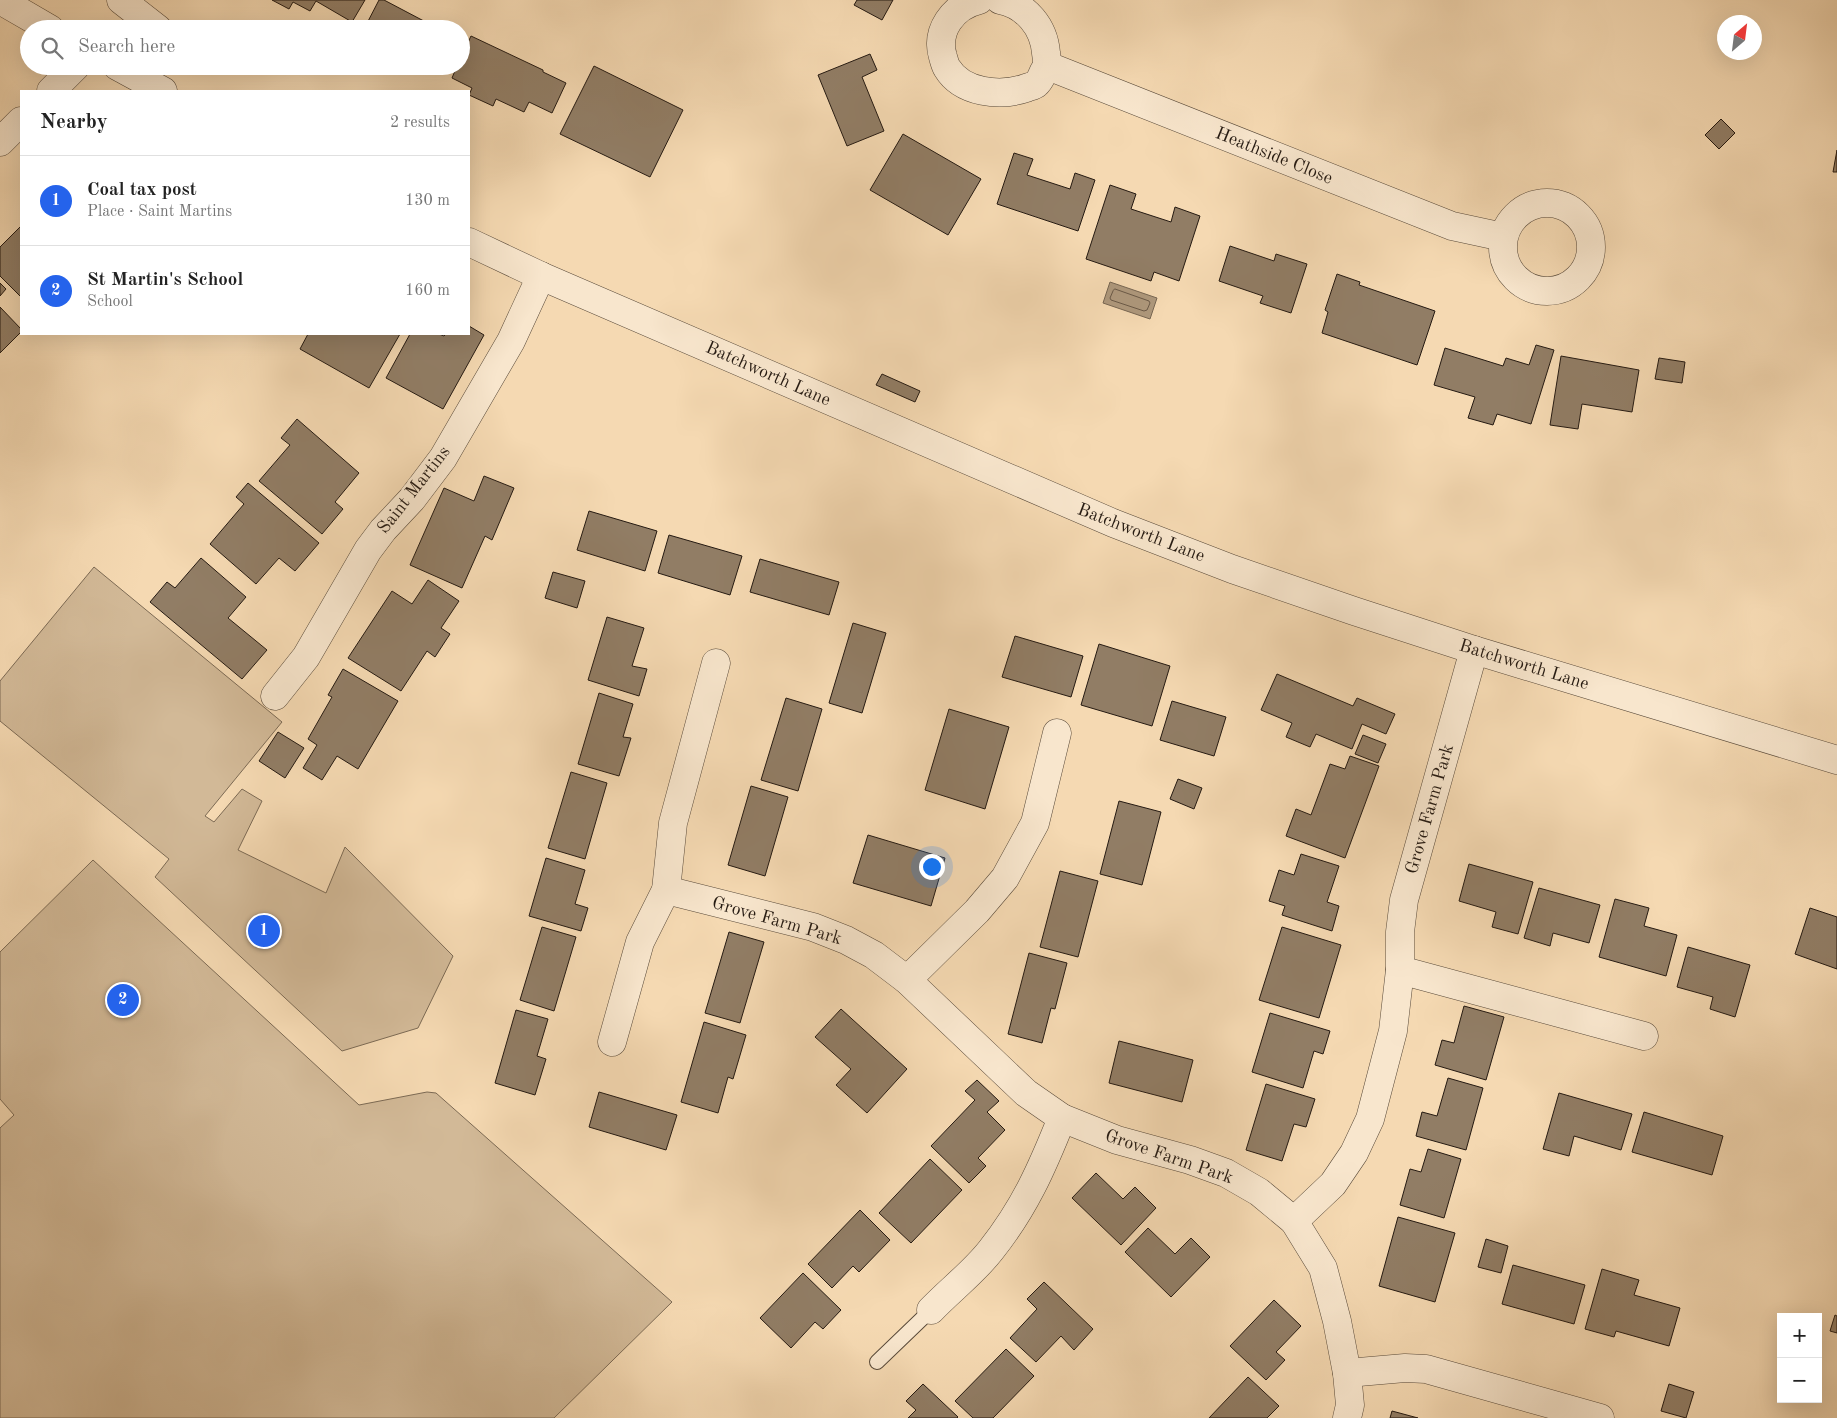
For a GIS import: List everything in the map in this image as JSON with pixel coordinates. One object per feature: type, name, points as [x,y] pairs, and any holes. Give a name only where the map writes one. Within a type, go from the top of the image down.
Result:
[{"type":"street","points":[[0,0],[34,20]]},
{"type":"street","points":[[979,0],[973,1],[953,13],[943,29],[940,48],[946,68],[961,82],[986,92],[1015,92],[1036,84],[1048,66],[1046,43],[1037,24],[1023,9],[1004,0]]},
{"type":"street","points":[[134,4],[149,20]]},
{"type":"street","name":"Heathside Close","points":[[1048,66],[1452,226],[1504,237]]},
{"type":"street","points":[[52,90],[67,75]]},
{"type":"street","points":[[134,75],[161,90]]},
{"type":"street","points":[[0,142],[20,122]]},
{"type":"street","name":"Batchworth Lane","points":[[470,242],[542,276],[1113,523],[1260,578],[1474,650],[1837,760]]},
{"type":"street","name":"Saint Martins","points":[[275,696],[306,657],[368,550],[383,530],[412,499],[443,458],[510,341],[542,276]]},
{"type":"street","name":"Grove Farm Park","points":[[1294,1221],[1333,1184],[1354,1153],[1370,1119],[1393,1031],[1400,970],[1400,932],[1404,900],[1474,650]]},
{"type":"street","points":[[612,1042],[640,942],[666,890],[673,823],[716,663]]},
{"type":"street","points":[[907,980],[977,910],[1005,878],[1035,823],[1057,733]]},
{"type":"street","name":"Grove Farm Park","points":[[666,890],[812,927],[837,936],[874,955],[907,980],[1026,1093],[1062,1118],[1117,1140],[1190,1160],[1226,1173],[1259,1192],[1294,1221],[1322,1268],[1337,1321],[1347,1373],[1350,1405],[1347,1418]]},
{"type":"street","points":[[1400,970],[1644,1036]]},
{"type":"street","points":[[931,1310],[990,1252],[1013,1221],[1030,1193],[1062,1118]]},
{"type":"street","points":[[1347,1373],[1405,1368],[1426,1369],[1600,1418]]},
{"type":"lane","points":[[877,1362],[931,1310]]},
{"type":"shaded area","points":[[94,567],[282,722],[205,816],[214,822],[242,789],[262,801],[238,850],[326,893],[345,847],[453,956],[418,1028],[342,1051],[155,877],[169,859],[0,721],[0,681]]},
{"type":"shaded area","points":[[93,860],[359,1105],[427,1092],[436,1093],[672,1302],[554,1418],[0,1418],[0,1128],[14,1115],[0,1099],[0,952]]},
{"type":"water","points":[[1110,282],[1157,298],[1150,319],[1103,303]]},
{"type":"building","points":[[272,0],[365,0],[353,20],[349,20],[316,1],[310,11],[293,2],[289,9]]},
{"type":"building","points":[[379,0],[384,0],[422,20],[369,20]]},
{"type":"building","points":[[857,0],[893,0],[882,20],[854,5]]},
{"type":"building","points":[[471,36],[566,83],[552,113],[529,102],[524,112],[496,99],[493,106],[470,95],[472,88],[452,78],[453,75],[470,75]]},
{"type":"building","points":[[870,54],[877,70],[862,77],[884,131],[847,146],[818,75]]},
{"type":"building","points":[[594,66],[683,110],[650,177],[560,134]]},
{"type":"building","points":[[1721,119],[1735,133],[1719,149],[1705,135]]},
{"type":"building","points":[[903,134],[981,179],[948,235],[870,190]]},
{"type":"building","points":[[1837,150],[1837,172],[1833,172]]},
{"type":"building","points":[[1014,153],[1033,159],[1027,175],[1070,189],[1075,173],[1095,180],[1078,231],[997,204]]},
{"type":"building","points":[[1110,185],[1136,194],[1131,209],[1171,222],[1175,207],[1200,216],[1179,281],[1154,272],[1151,281],[1086,259]]},
{"type":"building","points":[[20,227],[20,296],[0,276],[0,247]]},
{"type":"building","points":[[1230,246],[1274,261],[1276,254],[1307,264],[1291,313],[1260,303],[1263,296],[1219,281]]},
{"type":"building","points":[[1337,274],[1360,282],[1359,285],[1435,311],[1417,365],[1322,333],[1328,312],[1325,310]]},
{"type":"building","points":[[0,283],[6,289],[0,296]]},
{"type":"building","points":[[0,307],[20,328],[20,333],[0,353]]},
{"type":"building","points":[[470,327],[484,335],[443,409],[386,378],[409,335],[470,335]]},
{"type":"building","points":[[307,335],[399,335],[369,388],[300,349]]},
{"type":"building","points":[[1536,345],[1554,350],[1531,424],[1497,414],[1493,425],[1468,418],[1475,397],[1434,385],[1445,348],[1503,366],[1506,358],[1529,365]]},
{"type":"building","points":[[1561,356],[1639,370],[1632,412],[1582,404],[1578,429],[1550,425]]},
{"type":"building","points":[[1659,358],[1685,362],[1682,383],[1655,379]]},
{"type":"building","points":[[882,374],[920,391],[915,402],[876,385]]},
{"type":"building","points":[[297,419],[359,473],[335,502],[343,509],[322,534],[259,481],[290,445],[281,438]]},
{"type":"building","points":[[484,476],[514,488],[492,540],[485,536],[462,588],[410,565],[444,488],[474,501]]},
{"type":"building","points":[[248,483],[319,543],[295,571],[279,558],[256,584],[210,544],[244,504],[236,497]]},
{"type":"building","points":[[589,511],[657,531],[645,571],[577,550]]},
{"type":"building","points":[[669,535],[742,556],[730,595],[658,573]]},
{"type":"building","points":[[201,558],[246,597],[228,618],[267,650],[242,679],[150,602],[167,582],[175,588]]},
{"type":"building","points":[[760,559],[839,582],[829,615],[750,592]]},
{"type":"building","points":[[553,572],[585,581],[577,608],[545,598]]},
{"type":"building","points":[[428,580],[459,601],[441,628],[450,634],[435,657],[427,651],[401,691],[348,658],[392,591],[412,604]]},
{"type":"building","points":[[607,617],[644,628],[632,666],[647,669],[639,696],[588,680]]},
{"type":"building","points":[[853,623],[886,633],[862,713],[829,703]]},
{"type":"building","points":[[1015,636],[1083,656],[1071,697],[1002,677]]},
{"type":"building","points":[[1099,644],[1170,666],[1152,726],[1081,705]]},
{"type":"building","points":[[343,669],[398,701],[358,769],[337,756],[322,780],[303,768],[317,745],[308,739],[332,697],[328,695]]},
{"type":"building","points":[[1277,674],[1353,706],[1357,698],[1395,714],[1386,734],[1362,724],[1352,749],[1316,734],[1310,747],[1286,737],[1292,723],[1261,710]]},
{"type":"building","points":[[599,693],[633,704],[623,737],[631,738],[619,776],[578,764]]},
{"type":"building","points":[[786,698],[822,709],[798,791],[761,780]]},
{"type":"building","points":[[1172,701],[1226,717],[1214,756],[1160,740]]},
{"type":"building","points":[[949,709],[1009,727],[985,809],[925,790]]},
{"type":"building","points":[[278,732],[304,748],[285,778],[259,761]]},
{"type":"building","points":[[1363,735],[1386,744],[1378,763],[1355,754]]},
{"type":"building","points":[[1350,756],[1379,766],[1345,858],[1286,836],[1296,809],[1311,815],[1330,764],[1345,769]]},
{"type":"building","points":[[571,772],[607,783],[585,859],[548,848]]},
{"type":"building","points":[[1178,779],[1202,788],[1194,809],[1170,799]]},
{"type":"building","points":[[751,786],[788,797],[765,876],[728,865]]},
{"type":"building","points":[[1119,801],[1161,812],[1142,885],[1100,874]]},
{"type":"building","points":[[868,835],[945,858],[931,906],[853,883]]},
{"type":"building","points":[[1301,854],[1339,866],[1327,902],[1339,906],[1332,931],[1282,915],[1285,906],[1269,901],[1279,870],[1294,875]]},
{"type":"building","points":[[546,858],[585,870],[575,904],[588,908],[581,931],[529,916]]},
{"type":"building","points":[[1469,864],[1533,882],[1518,934],[1492,927],[1496,912],[1459,901]]},
{"type":"building","points":[[1060,871],[1098,881],[1078,957],[1040,947]]},
{"type":"building","points":[[1539,888],[1600,905],[1589,943],[1553,933],[1550,946],[1524,938]]},
{"type":"building","points":[[1615,899],[1649,908],[1644,926],[1677,935],[1666,976],[1599,957]]},
{"type":"building","points":[[1810,908],[1837,917],[1837,969],[1795,954]]},
{"type":"building","points":[[542,927],[576,937],[554,1011],[520,1000]]},
{"type":"building","points":[[1282,927],[1341,945],[1319,1018],[1259,1000]]},
{"type":"building","points":[[729,932],[764,942],[740,1023],[705,1013]]},
{"type":"building","points":[[1688,947],[1750,965],[1735,1017],[1710,1009],[1713,997],[1677,987]]},
{"type":"building","points":[[1029,953],[1067,963],[1055,1009],[1051,1008],[1042,1043],[1008,1034]]},
{"type":"building","points":[[1464,1006],[1504,1017],[1486,1080],[1435,1065],[1442,1040],[1454,1043]]},
{"type":"building","points":[[841,1009],[907,1069],[867,1113],[836,1085],[851,1069],[815,1037]]},
{"type":"building","points":[[516,1010],[548,1019],[537,1056],[546,1059],[535,1095],[495,1083]]},
{"type":"building","points":[[1270,1013],[1330,1031],[1323,1054],[1314,1051],[1303,1088],[1252,1072]]},
{"type":"building","points":[[704,1022],[746,1035],[733,1079],[728,1077],[718,1113],[681,1102]]},
{"type":"building","points":[[1119,1041],[1193,1060],[1182,1102],[1109,1083]]},
{"type":"building","points":[[1448,1078],[1483,1088],[1466,1150],[1416,1136],[1422,1112],[1437,1116]]},
{"type":"building","points":[[977,1080],[999,1101],[987,1112],[1005,1130],[978,1158],[986,1166],[969,1183],[931,1146],[975,1100],[965,1091]]},
{"type":"building","points":[[1266,1084],[1315,1099],[1306,1127],[1294,1124],[1282,1161],[1246,1150]]},
{"type":"building","points":[[599,1092],[677,1115],[666,1150],[589,1127]]},
{"type":"building","points":[[1559,1093],[1632,1114],[1621,1150],[1574,1136],[1569,1156],[1543,1149]]},
{"type":"building","points":[[1644,1112],[1723,1136],[1712,1175],[1632,1152]]},
{"type":"building","points":[[1428,1149],[1461,1159],[1444,1218],[1400,1205],[1410,1169],[1421,1172]]},
{"type":"building","points":[[930,1159],[962,1190],[911,1243],[879,1213]]},
{"type":"building","points":[[1096,1173],[1123,1199],[1135,1187],[1156,1208],[1121,1245],[1072,1198]]},
{"type":"building","points":[[860,1210],[890,1240],[859,1272],[853,1266],[832,1288],[808,1264]]},
{"type":"building","points":[[1398,1217],[1455,1233],[1435,1302],[1379,1286]]},
{"type":"building","points":[[1148,1228],[1175,1254],[1191,1238],[1210,1257],[1171,1297],[1125,1252]]},
{"type":"building","points":[[1486,1239],[1508,1246],[1501,1273],[1478,1267]]},
{"type":"building","points":[[1513,1265],[1585,1285],[1574,1324],[1502,1304]]},
{"type":"building","points":[[1602,1269],[1639,1280],[1634,1295],[1680,1308],[1669,1346],[1616,1331],[1614,1337],[1585,1329]]},
{"type":"building","points":[[803,1273],[841,1310],[823,1329],[815,1322],[791,1348],[760,1318]]},
{"type":"building","points":[[1044,1282],[1093,1329],[1074,1350],[1061,1336],[1036,1362],[1010,1338],[1037,1309],[1027,1299]]},
{"type":"building","points":[[1274,1300],[1301,1326],[1276,1352],[1285,1360],[1266,1380],[1230,1346]]},
{"type":"building","points":[[1835,1315],[1837,1316],[1837,1333],[1830,1331]]},
{"type":"building","points":[[1006,1349],[1034,1376],[993,1418],[973,1418],[955,1401]]},
{"type":"building","points":[[1248,1377],[1279,1406],[1267,1418],[1209,1418]]},
{"type":"building","points":[[923,1384],[958,1417],[908,1418],[916,1410],[906,1401]]},
{"type":"building","points":[[1669,1384],[1694,1392],[1686,1418],[1661,1411]]},
{"type":"building","points":[[1392,1411],[1418,1418],[1390,1418]]},
{"type":"place","name":"Coal tax post","points":[[264,931]]},
{"type":"place","name":"St Martin's School","points":[[123,1000]]}]
